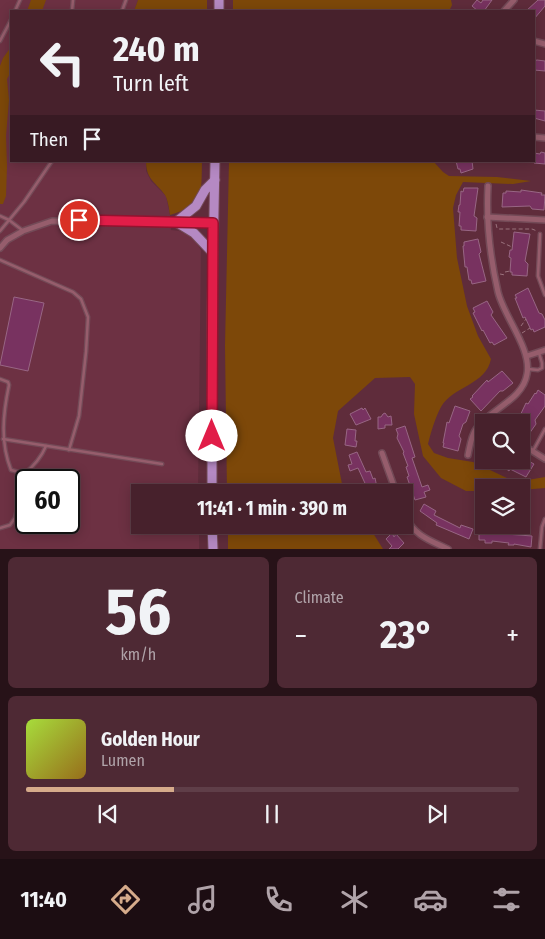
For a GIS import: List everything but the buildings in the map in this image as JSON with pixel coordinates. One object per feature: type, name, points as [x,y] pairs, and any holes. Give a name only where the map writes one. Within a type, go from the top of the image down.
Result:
[{"type":"main road","points":[[212,484],[215,162]]},
{"type":"main road","points":[[213,253],[194,233],[176,222],[196,206],[205,190],[215,180]]},
{"type":"main road","points":[[212,534],[213,549]]},
{"type":"street","points":[[505,10],[514,0]]},
{"type":"street","points":[[468,454],[476,429],[523,385],[528,369],[527,356],[498,292],[487,230],[488,186]]},
{"type":"street","points":[[487,217],[545,220]]},
{"type":"street","points":[[0,248],[7,240],[23,231],[52,221],[213,223]]},
{"type":"street","points":[[527,356],[542,352]]},
{"type":"street","points":[[530,449],[545,459]]},
{"type":"street","points":[[382,453],[393,484]]},
{"type":"street","points":[[413,528],[419,534],[448,549]]},
{"type":"lane","points":[[0,41],[10,22]]},
{"type":"lane","points":[[0,231],[24,202],[51,162]]},
{"type":"lane","points":[[0,216],[9,220],[23,231]]},
{"type":"lane","points":[[540,234],[538,276],[545,295]]},
{"type":"lane","points":[[0,260],[73,292],[81,299],[88,317],[79,416],[69,450]]},
{"type":"lane","points":[[528,369],[538,370],[542,368],[542,352]]},
{"type":"lane","points":[[0,379],[8,382],[9,385],[3,416],[3,439],[6,459],[11,470],[15,471]]},
{"type":"lane","points":[[533,451],[545,429]]},
{"type":"lane","points":[[3,439],[162,464]]},
{"type":"lane","points":[[29,469],[38,461],[46,446]]},
{"type":"lane","points":[[0,528],[10,525],[15,518]]},
{"type":"lane","points":[[540,549],[542,527],[545,519]]},
{"type":"path","points":[[496,217],[498,229],[532,229],[542,232],[540,234]]},
{"type":"path","points":[[501,242],[512,246]]},
{"type":"path","points":[[506,272],[510,271]]},
{"type":"path","points":[[521,326],[526,319]]},
{"type":"path","points":[[517,336],[530,328]]},
{"type":"shaded area","points":[[0,0],[138,0],[134,10],[10,10],[10,162],[146,162],[146,171],[151,181],[166,196],[171,230],[188,235],[201,250],[198,484],[131,484],[131,534],[199,534],[199,549],[0,549]]},
{"type":"shaded area","points":[[31,0],[46,0],[42,10],[27,10]]},
{"type":"shaded area","points":[[138,0],[207,0],[207,10],[134,10]]},
{"type":"shaded area","points":[[233,0],[451,0],[452,5],[450,10],[233,10]]},
{"type":"shaded area","points":[[10,48],[10,74],[7,79],[9,100],[6,136],[6,196],[3,204],[0,204],[0,66]]},
{"type":"shaded area","points":[[146,162],[202,162],[202,182],[199,196],[190,207],[170,215],[166,197],[150,177]]},
{"type":"shaded area","points":[[229,162],[434,162],[449,176],[497,177],[531,181],[513,184],[463,182],[456,195],[453,208],[457,258],[467,306],[478,336],[491,359],[483,375],[446,400],[435,420],[428,444],[434,453],[448,458],[473,462],[475,463],[475,469],[488,469],[509,479],[475,479],[475,491],[466,491],[441,478],[423,456],[414,414],[415,384],[410,377],[375,378],[338,411],[333,438],[342,484],[227,484],[225,346]]},
{"type":"shaded area","points":[[545,477],[545,488],[530,489],[530,480]]},
{"type":"shaded area","points":[[228,534],[374,534],[383,549],[228,549]]},
{"type":"route","points":[[79,220],[213,223],[212,436]]}]
